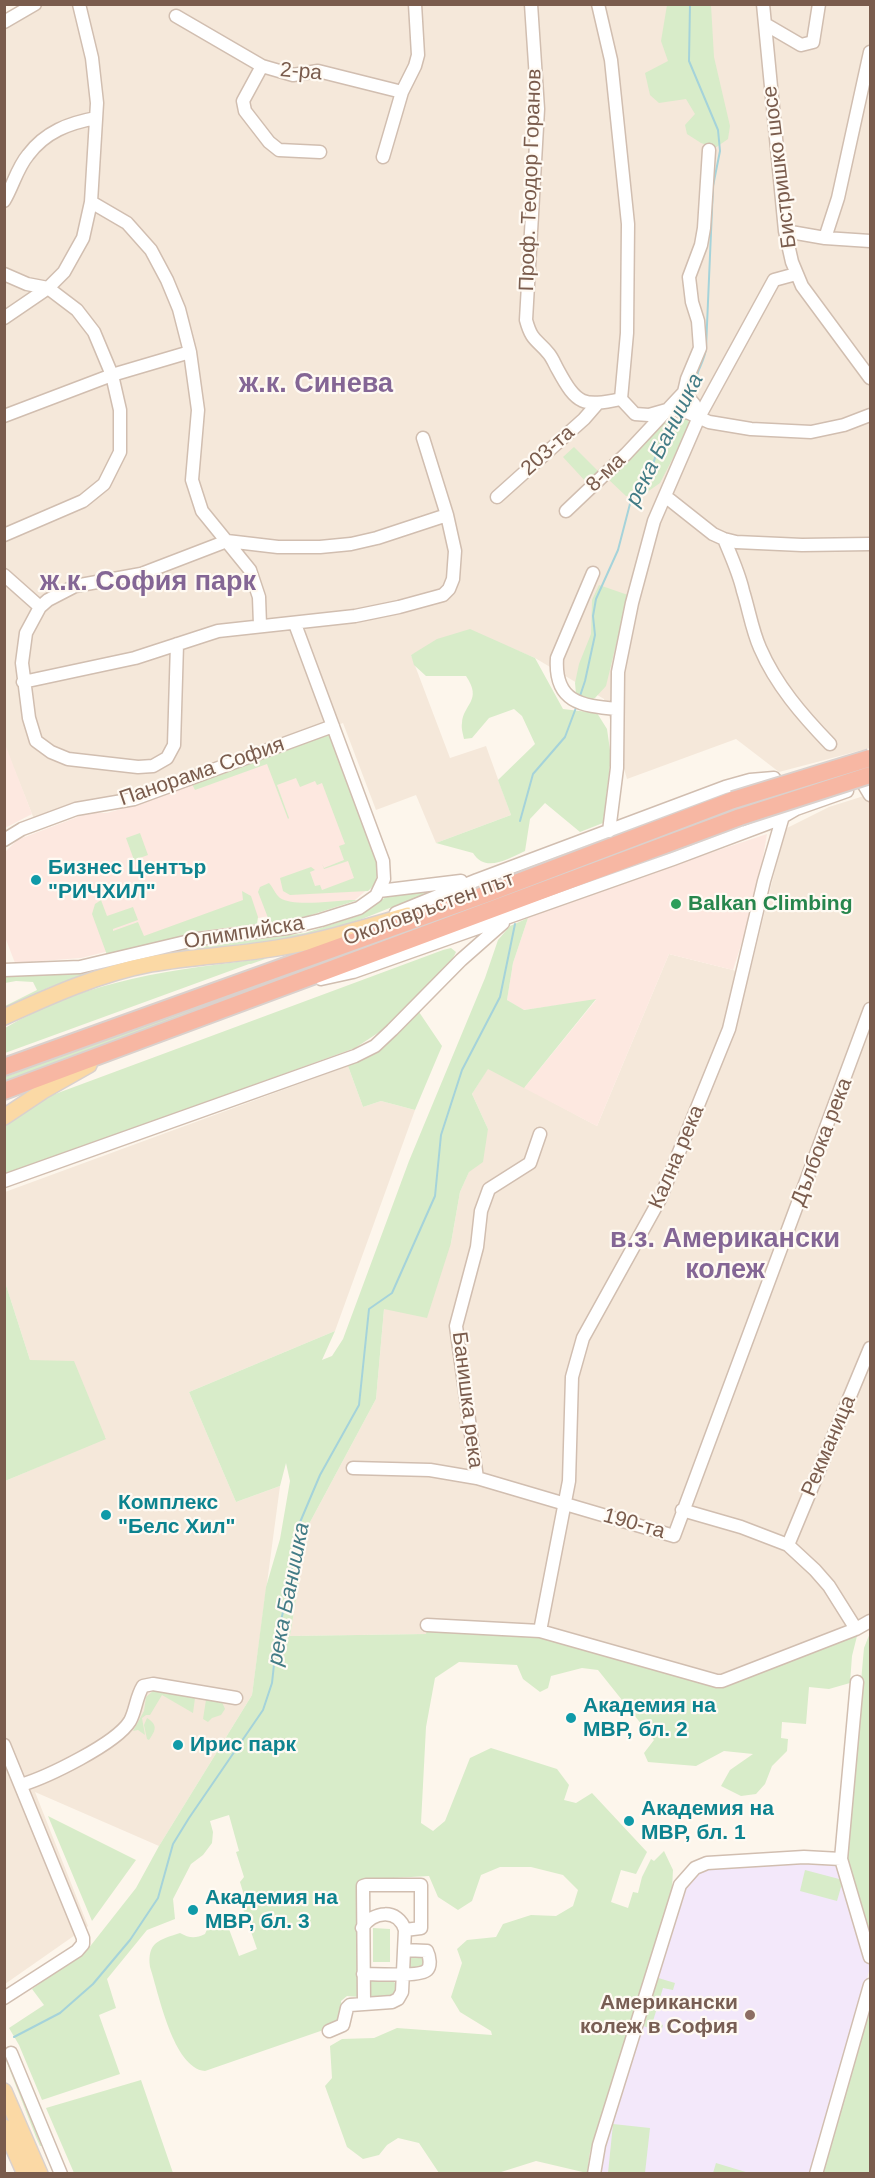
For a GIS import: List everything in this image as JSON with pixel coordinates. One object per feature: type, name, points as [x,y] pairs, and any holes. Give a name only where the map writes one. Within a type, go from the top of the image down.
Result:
[{"type":"highway","name":"Околовръстен път","points":[[4,1067],[489,893],[733,801],[870,759]]},
{"type":"highway","name":"Околовръстен път","points":[[4,1090],[740,817],[869,785]]},
{"type":"highway","points":[[187,1001],[341,935]]},
{"type":"main road","points":[[4,1017],[81,983],[132,969],[170,961],[282,947],[341,935],[489,893]]},
{"type":"main road","points":[[4,1117],[43,1091],[126,1045]]},
{"type":"main road","points":[[4,2091],[40,2174]]},
{"type":"main road","points":[[4,2127],[25,2174]]},
{"type":"street","points":[[4,22],[35,4]]},
{"type":"street","points":[[4,318],[48,288],[64,272],[83,238],[91,202],[97,103],[92,58],[79,4]]},
{"type":"street","points":[[383,157],[402,92],[418,56],[415,4]]},
{"type":"street","name":"Проф. Теодор Горанов","points":[[531,4],[538,109],[526,320],[530,334],[548,352],[571,391],[580,400],[597,404]]},
{"type":"street","points":[[598,4],[611,60],[628,224],[627,333],[621,399],[635,414],[649,415],[670,409],[694,411]]},
{"type":"street","name":"Бистришко шосе","points":[[763,4],[785,231],[796,274],[809,297],[870,378]]},
{"type":"street","points":[[765,24],[801,45],[808,45],[813,42],[819,4]]},
{"type":"street","name":"2-ра","points":[[176,16],[262,66],[293,75],[318,71],[402,92]]},
{"type":"street","points":[[825,238],[838,198],[870,52]]},
{"type":"street","points":[[262,66],[243,101],[244,111],[269,142],[279,150],[320,152]]},
{"type":"street","points":[[4,201],[27,155],[45,137],[76,122],[96,118]]},
{"type":"street","points":[[709,150],[704,228],[701,245],[689,277],[692,302],[698,321],[700,348],[684,392],[694,411],[709,422],[751,429],[812,432],[870,415]]},
{"type":"street","points":[[91,202],[127,223],[150,250],[167,280],[179,309],[190,352],[198,410],[192,480],[202,511],[250,570],[259,597],[260,625]]},
{"type":"street","points":[[785,231],[825,238],[870,241]]},
{"type":"street","points":[[4,274],[27,284],[48,288],[77,310],[94,332],[112,375],[120,410],[120,452],[104,484],[83,501],[4,535]]},
{"type":"street","points":[[609,831],[617,768],[618,672],[632,603],[654,521],[694,411],[774,280],[796,274]]},
{"type":"street","points":[[4,416],[112,375],[190,352]]},
{"type":"street","name":"8-ма","points":[[566,511],[670,409],[684,392]]},
{"type":"street","points":[[597,404],[621,399]]},
{"type":"street","name":"203-та","points":[[497,497],[584,419],[597,404]]},
{"type":"street","points":[[23,682],[135,658],[218,631],[260,625],[295,624],[377,611],[443,595],[449,589],[454,570],[455,551],[447,515],[423,438]]},
{"type":"street","points":[[665,496],[713,534],[736,542],[802,545],[870,544]]},
{"type":"street","points":[[177,644],[174,745],[167,758],[153,766],[138,767],[68,759],[51,752],[36,741],[29,718],[22,663],[27,633],[40,607],[48,600],[75,586],[141,574],[227,540],[278,547],[351,544],[447,515]]},
{"type":"street","points":[[724,539],[738,573],[759,647],[771,671],[798,711],[830,744]]},
{"type":"street","points":[[593,573],[557,658],[556,670],[565,694],[589,706],[617,709]]},
{"type":"street","points":[[4,575],[40,607]]},
{"type":"street","points":[[295,624],[383,861],[384,879],[379,891],[477,880]]},
{"type":"street","name":"Панорама София","points":[[4,840],[22,829],[76,809],[134,799],[333,726]]},
{"type":"street","points":[[358,929],[477,880],[725,787],[750,780],[803,772],[870,753]]},
{"type":"street","name":"Кална река","points":[[540,1631],[566,1505],[569,1481],[571,1389],[577,1356],[583,1338],[660,1199],[729,1029],[764,881],[783,816],[790,807],[790,793],[782,784],[767,779]]},
{"type":"street","points":[[268,992],[353,972],[693,852],[796,809],[869,785]]},
{"type":"street","name":"Олимпийска","points":[[5,969],[80,967],[198,939],[304,925],[358,908],[379,891]]},
{"type":"street","points":[[4,1181],[355,1056],[375,1046],[461,960],[508,917]]},
{"type":"street","points":[[447,938],[456,941],[460,946],[461,960]]},
{"type":"street","name":"Дълбока река","points":[[682,1510],[839,1097],[870,1009]]},
{"type":"street","name":"Банишка река","points":[[477,1478],[456,1326],[477,1247],[481,1211],[489,1190],[530,1163],[540,1134]]},
{"type":"street","name":"Рекманица","points":[[788,1545],[870,1348]]},
{"type":"street","name":"190-та","points":[[353,1468],[429,1470],[477,1478],[674,1536],[682,1510],[741,1527],[788,1545],[829,1586],[856,1629]]},
{"type":"street","points":[[432,1626],[540,1631],[722,1681],[856,1629],[870,1621]]},
{"type":"street","points":[[857,1682],[841,1859],[870,1957]]},
{"type":"street","points":[[21,1785],[90,1752],[120,1732],[129,1722],[143,1686],[153,1684],[236,1698]]},
{"type":"street","points":[[4,1744],[81,1930],[83,1944],[77,1951],[4,1998]]},
{"type":"street","points":[[594,2174],[599,2145],[680,1885],[695,1868],[707,1863],[804,1857],[841,1859]]},
{"type":"street","points":[[364,2003],[363,1886],[421,1885],[422,1925],[418,1929],[405,1930]]},
{"type":"street","points":[[329,2031],[343,2025],[347,2008],[350,2005],[392,2002],[398,1999],[402,1992],[405,1930],[398,1917],[374,1916],[362,1928]]},
{"type":"street","points":[[363,1974],[425,1972],[428,1968],[427,1952],[404,1950]]},
{"type":"street","points":[[816,2174],[870,1984]]},
{"type":"street","points":[[11,2053],[61,2174]]},
{"type":"shaded area","points":[[35,4],[870,5],[870,748],[779,772],[736,739],[627,779],[604,699],[535,658],[469,630],[411,655],[450,758],[486,746],[511,815],[436,843],[416,795],[376,810],[343,723],[134,799],[36,824],[4,744],[4,22]]},
{"type":"shaded area","points":[[326,736],[370,887],[355,900],[194,930],[81,958],[15,963],[5,937],[5,852],[17,840],[88,813],[107,813],[142,803]]},
{"type":"shaded area","points":[[4,744],[32,814],[5,828]]},
{"type":"shaded area","points":[[870,794],[870,1614],[856,1624],[725,1677],[542,1626],[487,1621],[427,1620],[426,1634],[290,1636],[308,1526],[376,1399],[384,1309],[451,1243],[460,1192],[488,1129],[472,1094],[488,1068],[597,1126],[669,954],[749,976],[785,829],[829,807]]},
{"type":"shaded area","points":[[767,834],[756,898],[733,970],[669,954],[597,1126],[524,1088],[596,1000],[523,1010],[507,1000],[513,963],[528,918],[577,897]]},
{"type":"shaded area","points":[[348,1066],[363,1107],[381,1101],[415,1110],[335,1331],[189,1392],[236,1502],[280,1486],[252,1695],[159,1846],[35,1792],[88,1926],[5,1984],[5,1481],[106,1438],[30,1360],[5,1282],[5,1192]]},
{"type":"shaded area","name":"Американски колеж в София","points":[[797,1861],[838,1865],[870,1968],[812,2173],[599,2174],[603,2149],[681,1893],[690,1880],[701,1871],[710,1868]]},
{"type":"green space","points":[[667,5],[711,5],[714,57],[730,126],[728,139],[715,148],[687,134],[685,125],[695,114],[686,99],[659,103],[650,95],[645,73],[668,61],[661,41]]},
{"type":"green space","points":[[672,414],[689,418],[688,429],[660,483],[640,497],[626,496],[607,478]]},
{"type":"green space","points":[[574,447],[599,472],[587,483],[563,457]]},
{"type":"green space","points":[[599,585],[628,595],[606,686],[595,698],[588,701],[576,694],[575,683],[579,664],[591,634],[592,600]]},
{"type":"green space","points":[[470,629],[535,658],[563,709],[597,713],[607,729],[611,757],[603,823],[580,832],[545,803],[530,819],[525,851],[504,860],[484,862],[473,853],[436,843],[511,815],[498,780],[535,744],[522,716],[514,709],[489,718],[472,738],[464,739],[463,717],[471,702],[473,691],[466,676],[426,676],[414,665],[411,655],[437,639]]},
{"type":"green space","points":[[326,734],[330,735],[377,861],[377,878],[368,891],[290,895],[283,891],[280,878],[311,867],[315,870],[310,872],[315,886],[320,885],[322,890],[354,878],[348,861],[324,869],[322,864],[324,868],[344,860],[339,846],[345,844],[322,783],[317,785],[315,781],[300,787],[296,778],[277,785],[288,819],[267,764],[195,790],[192,784]]},
{"type":"green space","points":[[140,833],[148,855],[134,860],[126,838]]},
{"type":"green space","points":[[269,883],[280,898],[287,901],[307,903],[358,900],[308,916],[270,923],[258,892],[260,887]]},
{"type":"green space","points":[[435,890],[362,919],[321,932],[286,939],[171,953],[98,970],[50,987],[5,1008],[37,990],[33,982],[5,983],[5,976],[81,973],[178,950],[305,933],[361,915],[387,896]]},
{"type":"green space","points":[[242,891],[251,896],[258,917],[257,924],[201,931],[107,955],[92,914],[95,904],[101,900],[107,916],[133,907],[138,920],[113,929],[113,931],[138,922],[144,936],[243,900]]},
{"type":"green space","points":[[464,908],[465,912],[5,1081],[5,1077]]},
{"type":"green space","points":[[528,918],[513,963],[507,1000],[524,1010],[596,999],[524,1088],[488,1069],[472,1094],[488,1129],[483,1162],[469,1172],[460,1192],[451,1243],[427,1318],[384,1309],[376,1399],[308,1526],[290,1636],[426,1634],[427,1628],[539,1634],[706,1683],[858,1632],[852,1656],[850,1683],[829,1689],[809,1687],[806,1724],[782,1722],[781,1738],[788,1739],[787,1751],[772,1766],[765,1784],[756,1794],[741,1796],[721,1786],[730,1770],[753,1754],[724,1751],[696,1766],[648,1762],[644,1753],[654,1740],[598,1670],[582,1668],[551,1676],[548,1688],[540,1692],[523,1679],[517,1665],[459,1662],[435,1678],[426,1727],[421,1823],[433,1831],[445,1821],[470,1758],[491,1748],[557,1769],[569,1785],[564,1800],[576,1803],[592,1793],[647,1852],[636,1874],[621,1870],[611,1902],[628,1908],[633,1892],[638,1893],[642,1877],[651,1859],[654,1861],[664,1851],[673,1870],[672,1889],[590,2152],[587,2173],[536,2161],[498,2173],[439,2173],[419,2143],[398,2138],[387,2145],[379,2155],[363,2159],[347,2147],[325,2086],[332,2078],[330,2046],[342,2039],[374,2038],[397,2028],[492,2035],[491,2031],[460,2012],[451,1997],[462,1963],[457,1949],[467,1940],[496,1937],[503,1924],[531,1915],[556,1916],[573,1906],[578,1890],[563,1875],[531,1867],[500,1867],[481,1875],[472,1901],[458,1910],[438,1897],[429,1876],[358,1880],[360,1997],[347,1996],[341,2001],[342,2019],[335,2026],[205,2071],[194,2067],[184,2057],[176,2044],[163,2011],[150,1967],[150,1952],[160,1940],[180,1933],[189,1937],[198,1937],[205,1934],[208,1927],[226,1921],[239,1956],[257,1949],[243,1909],[247,1905],[240,1882],[244,1877],[236,1852],[239,1851],[229,1815],[210,1821],[213,1832],[212,1843],[203,1855],[191,1864],[173,1899],[175,1919],[147,1930],[107,1979],[116,2008],[99,2015],[120,2074],[42,2100],[19,2045],[9,2028],[44,2005],[32,1989],[88,1949],[136,1888],[159,1846],[252,1695],[266,1587],[280,1539],[290,1481],[286,1463],[280,1486],[236,1502],[189,1392],[335,1331],[322,1360],[332,1356],[343,1339],[409,1161],[485,978],[498,940],[510,926]]},
{"type":"green space","points":[[451,948],[456,952],[453,958],[387,1027],[355,1048],[5,1175],[4,1126],[47,1097]]},
{"type":"green space","points":[[268,958],[5,1053],[5,1028],[37,1011],[69,998],[101,987],[165,972]]},
{"type":"green space","points":[[419,1012],[442,1046],[415,1110],[381,1101],[363,1107],[348,1066],[367,1057]]},
{"type":"green space","points":[[5,1282],[30,1360],[74,1361],[106,1439],[5,1481]]},
{"type":"green space","points":[[870,1633],[870,1943],[845,1859],[864,1648]]},
{"type":"green space","points":[[153,1691],[195,1698],[193,1713],[162,1695],[150,1715],[142,1718],[145,1735],[138,1730],[133,1731],[144,1711],[146,1697]]},
{"type":"green space","points":[[206,1700],[222,1702],[225,1709],[221,1715],[208,1722],[203,1719]]},
{"type":"green space","points":[[147,1718],[155,1728],[149,1740],[144,1725]]},
{"type":"green space","points":[[48,1816],[136,1860],[92,1921]]},
{"type":"green space","points":[[805,1870],[843,1880],[837,1901],[800,1891]]},
{"type":"green space","points":[[373,1928],[390,1929],[390,1962],[373,1962]]},
{"type":"green space","points":[[410,1955],[423,1956],[425,1962],[423,1967],[410,1968],[408,1966]]},
{"type":"green space","points":[[655,1977],[675,1983],[673,1990],[663,1988],[659,2001],[649,1998]]},
{"type":"green space","points":[[370,1980],[393,1980],[398,1988],[393,1997],[368,1995],[367,1984]]},
{"type":"green space","points":[[870,2000],[870,2173],[820,2173]]},
{"type":"green space","points":[[646,2005],[657,2008],[653,2021],[663,2025],[661,2032],[640,2025]]},
{"type":"green space","points":[[4,2052],[43,2146],[40,2146],[36,2137]]},
{"type":"green space","points":[[141,2080],[173,2173],[74,2173],[46,2108]]},
{"type":"green space","points":[[613,2124],[650,2128],[645,2173],[608,2173]]},
{"type":"green space","points":[[716,2163],[749,2173],[713,2173]]},
{"type":"waterway","name":"река Банишка","points":[[690,4],[689,61],[718,130],[720,151],[713,186],[706,348],[692,396]]},
{"type":"waterway","name":"река Банишка","points":[[580,696],[595,635],[593,616],[596,599],[618,550],[631,500],[650,476],[656,454],[670,423],[677,415]]},
{"type":"waterway","name":"река Банишка","points":[[520,821],[533,774],[565,737],[577,705]]},
{"type":"waterway","name":"река Банишка","points":[[14,2037],[60,2013],[93,1984],[130,1940],[158,1898],[173,1844],[263,1710],[272,1683],[277,1637],[289,1587],[298,1527],[320,1475],[359,1405],[369,1309],[392,1293],[435,1196],[441,1135],[462,1070],[500,997],[515,924]]},
{"type":"place","name":"Бизнес Център \"РИЧХИЛ\"","points":[[36,880]]},
{"type":"place","name":"Balkan Climbing","points":[[676,904]]},
{"type":"place","name":"Комплекс \"Белс Хил\"","points":[[106,1515]]},
{"type":"place","name":"Академия на МВР, бл. 2","points":[[571,1718]]},
{"type":"place","name":"Ирис парк","points":[[178,1745]]},
{"type":"place","name":"Академия на МВР, бл. 1","points":[[629,1821]]},
{"type":"place","name":"Академия на МВР, бл. 3","points":[[193,1910]]},
{"type":"place","name":"Американски колеж в София","points":[[750,2015]]},
{"type":"district","name":"ж.к. Синева","points":[[316,385]]},
{"type":"district","name":"ж.к. София парк","points":[[148,583]]},
{"type":"district","name":"в.з. Американски колеж","points":[[725,1256]]}]
